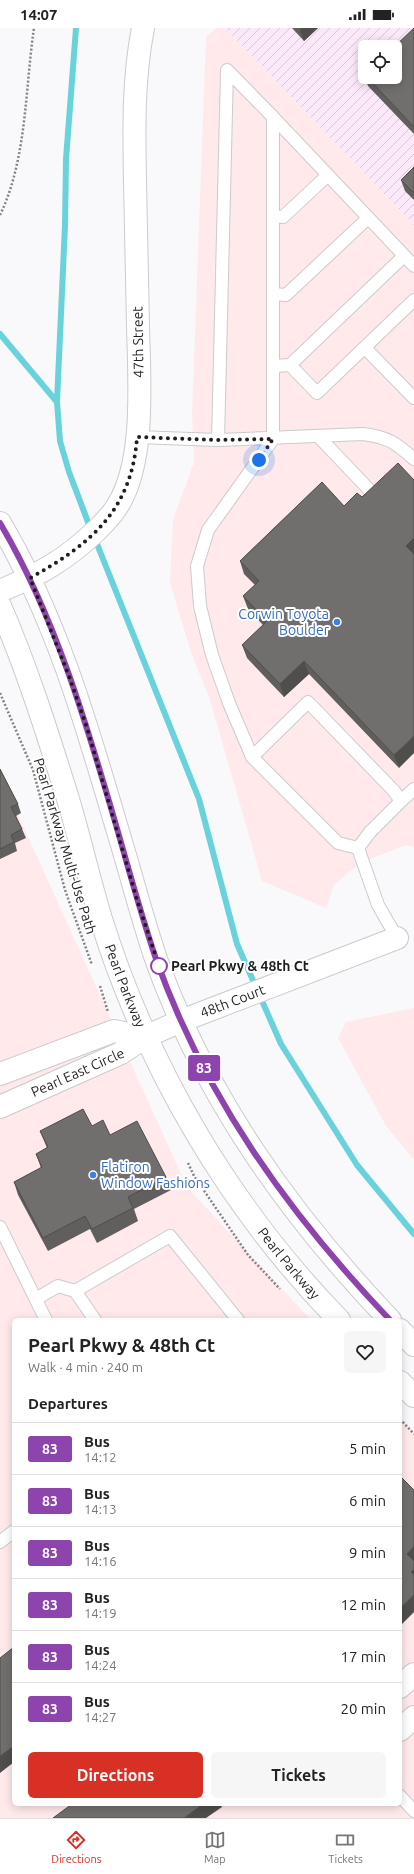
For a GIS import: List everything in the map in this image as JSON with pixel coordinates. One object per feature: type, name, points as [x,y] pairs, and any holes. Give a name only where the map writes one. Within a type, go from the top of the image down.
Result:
[{"type":"main road","name":"47th Street","points":[[0,591],[30,578],[78,548],[118,506],[127,489],[133,466],[137,437],[139,364],[134,116],[137,58],[142,28]]},
{"type":"main road","points":[[0,523],[30,578],[69,676],[110,806],[137,900],[157,960],[181,1021],[211,1083],[233,1120],[278,1188],[322,1245],[388,1318]]},
{"type":"main road","name":"Pearl Parkway","points":[[0,606],[38,710],[68,799],[101,919],[145,1037],[173,1092],[201,1141],[236,1194],[281,1255],[337,1318]]},
{"type":"main road","name":"48th Court","points":[[145,1037],[181,1021],[397,938]]},
{"type":"main road","name":"Pearl East Circle","points":[[0,1074],[114,1031],[145,1037]]},
{"type":"main road","name":"Pearl East Circle","points":[[0,1107],[121,1053],[145,1037]]},
{"type":"main road","points":[[402,1332],[414,1345]]},
{"type":"main road","points":[[402,1384],[414,1396]]},
{"type":"main road","points":[[402,1686],[414,1674]]},
{"type":"main road","points":[[402,1728],[414,1716]]},
{"type":"lane","points":[[218,440],[227,70],[273,116],[414,266]]},
{"type":"lane","points":[[273,116],[273,439],[208,530],[198,566],[200,606],[212,655],[252,757],[338,843],[358,848]]},
{"type":"lane","points":[[273,216],[283,217],[328,175]]},
{"type":"lane","points":[[273,294],[286,295],[368,218]]},
{"type":"lane","points":[[273,366],[290,365],[404,256]]},
{"type":"lane","points":[[290,365],[317,394],[414,300]]},
{"type":"lane","points":[[365,348],[414,398]]},
{"type":"lane","points":[[137,437],[218,440],[273,439],[363,434],[380,436],[395,442],[414,459]]},
{"type":"lane","points":[[319,437],[378,499]]},
{"type":"lane","points":[[252,757],[308,702],[394,791],[401,801]]},
{"type":"lane","points":[[358,848],[370,832],[414,789]]},
{"type":"lane","points":[[358,848],[378,905],[397,938]]},
{"type":"lane","points":[[0,1227],[45,1318]]},
{"type":"lane","points":[[75,1291],[170,1236],[236,1318]]},
{"type":"lane","points":[[36,1299],[58,1286],[75,1291],[94,1318]]},
{"type":"lane","points":[[0,1542],[12,1533]]},
{"type":"lane","points":[[402,1798],[414,1811]]},
{"type":"path","points":[[0,214],[13,180],[20,149],[34,28]]},
{"type":"path","name":"Pearl Parkway Multi-Use Path","points":[[0,693],[33,770],[65,890],[95,972]]},
{"type":"path","points":[[97,980],[114,1031]]},
{"type":"path","points":[[402,1421],[414,1434]]},
{"type":"shaded area","points":[[216,28],[225,28],[414,225],[414,848],[406,845],[360,863],[334,885],[326,908],[262,881],[210,700],[192,655],[170,583],[173,520],[194,462],[192,415],[206,37]]},
{"type":"shaded area","points":[[225,28],[414,28],[414,225]]},
{"type":"shaded area","points":[[0,775],[187,1187],[309,1318],[12,1318],[12,1806],[402,1806],[402,1419],[414,1432],[414,1818],[0,1818]]},
{"type":"shaded area","points":[[414,1008],[414,1160],[386,1126],[338,1038],[346,1022]]},
{"type":"building","points":[[414,28],[414,127],[374,84],[402,84],[401,40]]},
{"type":"building","points":[[414,167],[414,193],[401,180]]},
{"type":"building","name":"Corwin Toyota Boulder","points":[[398,463],[414,480],[414,538],[406,546],[414,554],[414,736],[394,755],[304,661],[280,684],[242,645],[267,621],[243,596],[259,581],[240,561],[322,482],[344,506],[357,493],[362,497]]},
{"type":"building","points":[[0,769],[18,804],[11,807],[22,829],[11,835],[14,842],[0,849]]},
{"type":"building","points":[[83,1109],[92,1126],[103,1120],[110,1135],[137,1121],[166,1177],[128,1197],[133,1208],[92,1229],[85,1216],[43,1238],[14,1182],[42,1167],[36,1154],[48,1147],[40,1131]]},
{"type":"building","points":[[402,1478],[414,1490],[414,1546],[407,1554],[414,1561],[414,1569],[411,1572],[414,1575],[414,1595],[402,1606]]},
{"type":"building","points":[[12,1649],[12,1747],[0,1756],[0,1658]]},
{"type":"building","points":[[69,1806],[200,1806],[184,1818],[53,1818]]},
{"type":"waterway","points":[[76,28],[66,159],[65,225],[57,402],[60,441],[69,472],[91,530]]},
{"type":"waterway","points":[[0,334],[57,402]]},
{"type":"waterway","points":[[95,539],[199,799],[237,944],[281,1044],[357,1165],[414,1234]]},
{"type":"bus line","name":"83","points":[[0,523],[30,578],[69,676],[91,741],[137,900],[157,960],[181,1021],[211,1083],[256,1156],[286,1200],[322,1245],[388,1318]]},
{"type":"place","name":"Corwin Toyota Boulder","points":[[337,622]]},
{"type":"place","name":"Pearl Pkwy & 48th Ct","points":[[159,966]]},
{"type":"place","name":"Flatiron Window Fashions","points":[[93,1175]]},
{"type":"route","points":[[159,966],[137,900],[87,728],[69,676],[30,578],[78,548],[118,506],[127,489],[133,466],[137,437],[218,440],[273,439],[259,460]]}]
